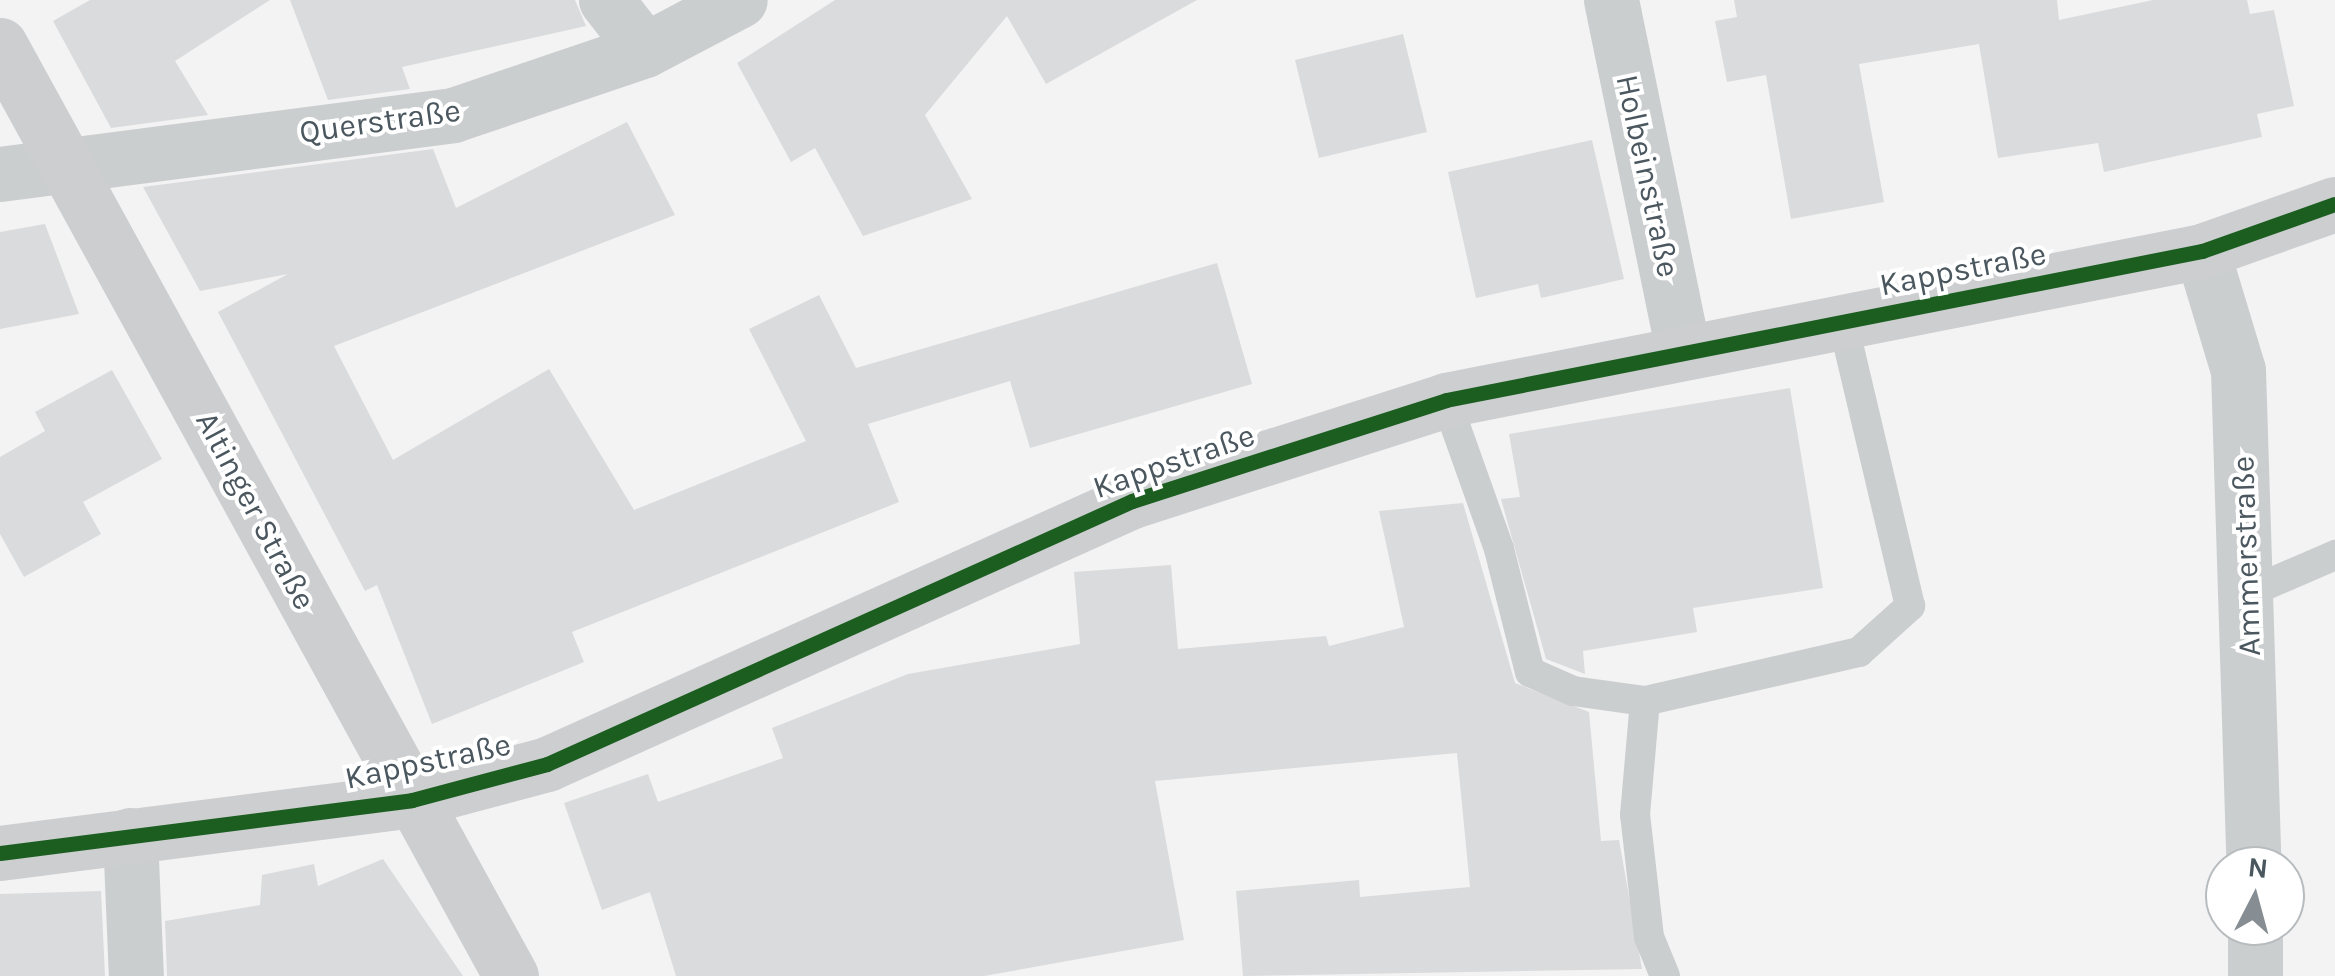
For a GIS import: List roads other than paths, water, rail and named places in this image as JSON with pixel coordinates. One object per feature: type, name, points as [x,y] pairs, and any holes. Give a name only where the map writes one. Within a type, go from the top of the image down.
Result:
[{"type":"street","points":[[606,0],[644,50]]},
{"type":"street","name":"Querstraße","points":[[0,174],[453,115],[644,50],[740,0]]},
{"type":"street","name":"Holbeinstraße","points":[[1611,0],[1683,351]]},
{"type":"street","name":"Altinger Straße","points":[[0,46],[511,976]]},
{"type":"street","name":"Kappstraße","points":[[0,853],[412,800],[547,764],[1132,501],[1446,400],[2202,250],[2335,204]]},
{"type":"street","name":"Ammerstraße","points":[[2202,250],[2238,370],[2250,592],[2254,846]]},
{"type":"street","points":[[130,835],[136,976]]},
{"type":"street","points":[[2255,946],[2255,976]]},
{"type":"lane","points":[[1446,400],[1500,549],[1530,672],[1573,691],[1645,701],[1859,652],[1910,606],[1843,322]]},
{"type":"lane","points":[[2250,592],[2335,555]]},
{"type":"lane","points":[[2250,592],[2335,582]]},
{"type":"lane","points":[[1645,701],[1636,815],[1649,937],[1665,976]]}]
